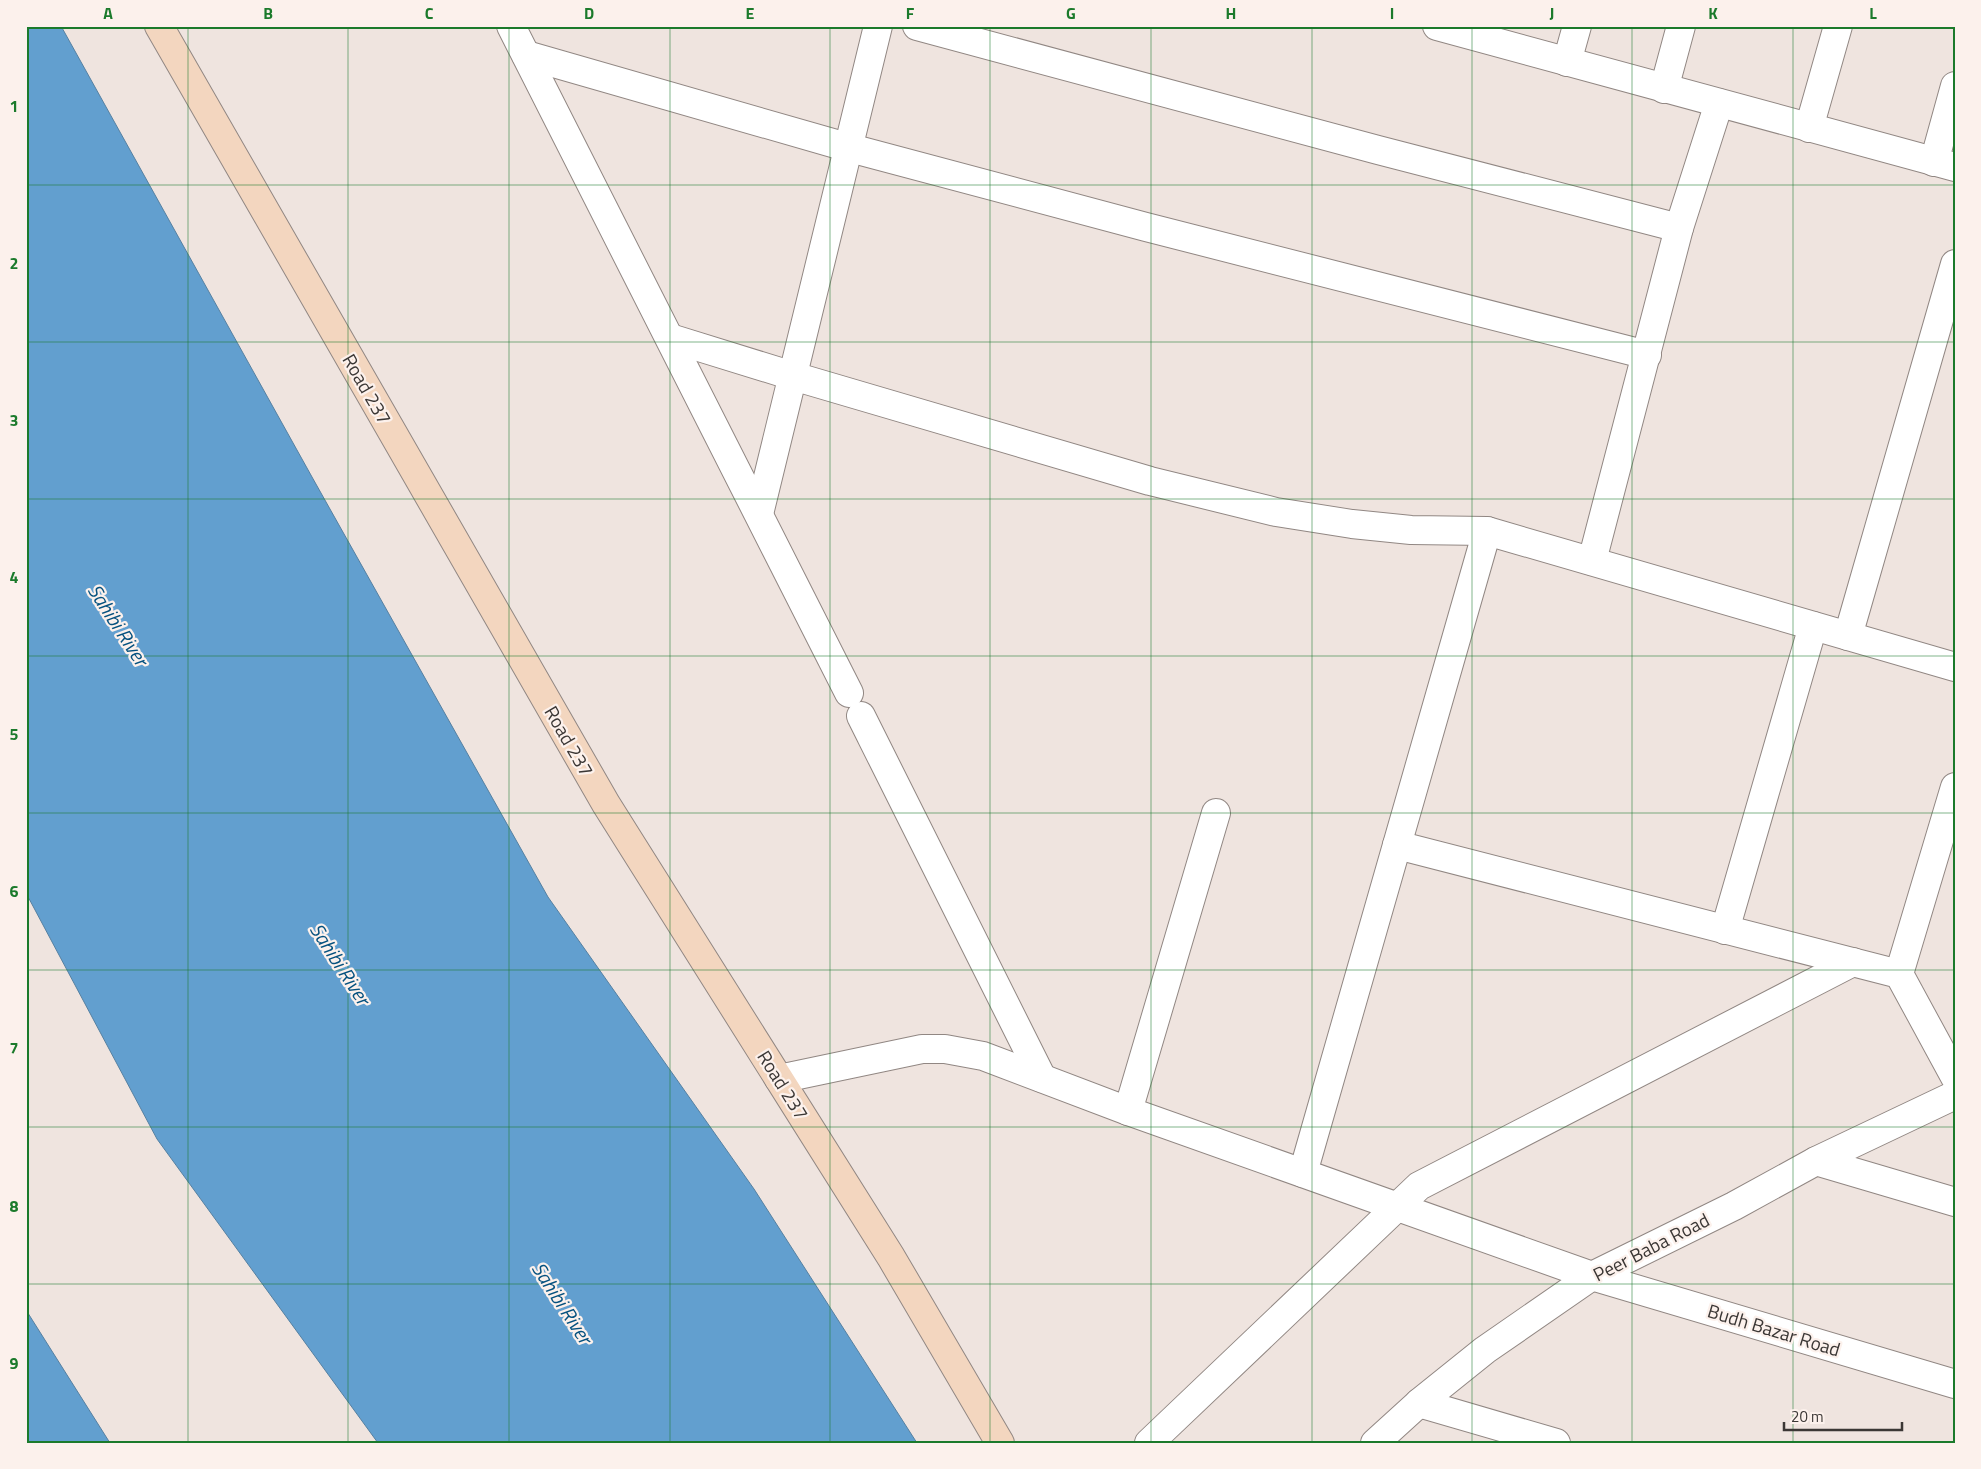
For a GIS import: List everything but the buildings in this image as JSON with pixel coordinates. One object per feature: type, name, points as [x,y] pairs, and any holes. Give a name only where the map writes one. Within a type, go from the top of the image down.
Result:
[{"type":"street","name":"Road 237","points":[[159,26],[606,804],[891,1257],[1000,1443]]},
{"type":"street","points":[[511,26],[1042,1078]]},
{"type":"street","points":[[758,514],[850,148],[878,26]]},
{"type":"street","points":[[917,26],[1368,147],[1680,228]]},
{"type":"street","points":[[1437,26],[1944,165],[1955,86]]},
{"type":"street","points":[[1567,62],[1577,26]]},
{"type":"street","points":[[1664,89],[1681,26]]},
{"type":"street","points":[[1809,128],[1838,26]]},
{"type":"street","points":[[526,55],[850,148],[1146,228],[1647,355]]},
{"type":"street","points":[[1592,561],[1680,228],[1718,103]]},
{"type":"street","points":[[1848,636],[1955,264]]},
{"type":"street","points":[[670,338],[1150,481],[1276,512],[1352,524],[1410,530],[1487,531],[1955,667]]},
{"type":"street","points":[[1303,1173],[1487,531]]},
{"type":"street","points":[[1725,930],[1813,626]]},
{"type":"street","points":[[1955,787],[1899,974],[1955,1077]]},
{"type":"street","points":[[1128,1111],[1216,813]]},
{"type":"street","points":[[1397,845],[1899,974]]},
{"type":"street","points":[[1149,1443],[1419,1186],[1853,962]]},
{"type":"street","name":"Budh Bazar Road","points":[[779,1079],[922,1049],[937,1049],[983,1056],[1128,1111],[1592,1276],[1955,1384]]},
{"type":"street","name":"Peer Baba Road","points":[[1375,1443],[1418,1403],[1485,1350],[1592,1276],[1734,1206],[1816,1160],[1955,1095]]},
{"type":"street","points":[[1816,1160],[1955,1202]]},
{"type":"street","points":[[1418,1403],[1556,1443]]},
{"type":"water","name":"Sahibi River","points":[[26,26],[61,26],[548,897],[754,1189],[917,1443],[378,1443],[157,1139],[26,893]]},
{"type":"water","points":[[26,1310],[110,1443],[26,1443]]}]
